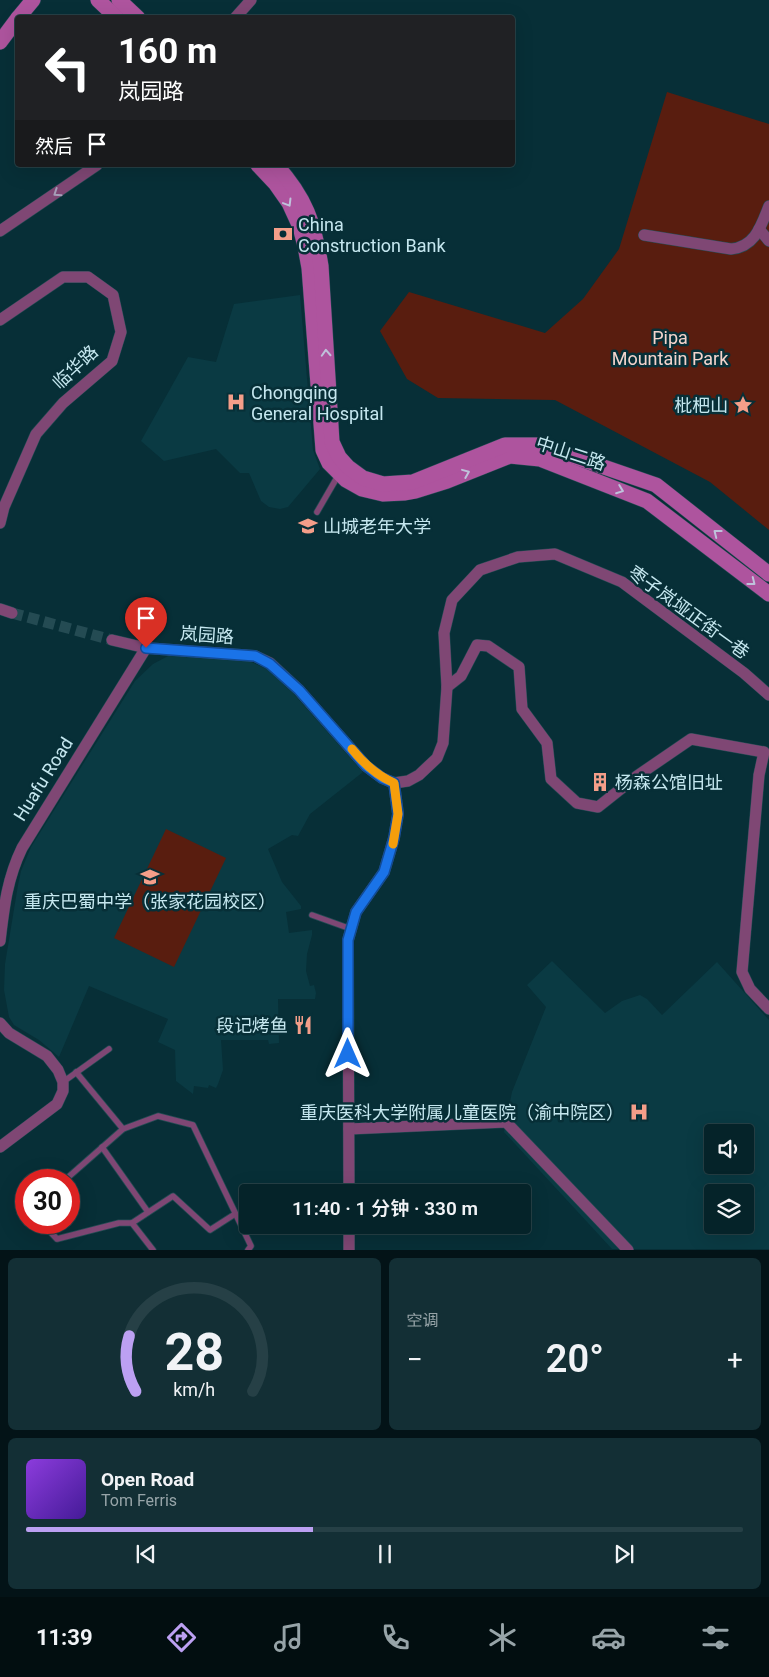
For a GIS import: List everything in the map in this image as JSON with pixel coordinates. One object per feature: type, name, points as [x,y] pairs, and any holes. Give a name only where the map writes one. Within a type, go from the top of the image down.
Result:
[{"type":"main road","points":[[20,15],[33,0]]},
{"type":"main road","points":[[98,0],[114,15]]},
{"type":"main road","points":[[119,0],[135,15]]},
{"type":"main road","points":[[0,42],[15,22]]},
{"type":"main road","points":[[260,167],[289,203],[300,227],[309,268],[322,443],[326,457],[343,470]]},
{"type":"main road","points":[[278,167],[301,196],[318,242],[332,442],[343,470]]},
{"type":"main road","name":"中山二路","points":[[343,470],[383,484],[413,482],[505,445],[540,446],[656,485],[769,574]]},
{"type":"main road","name":"中山二路","points":[[343,470],[353,485],[373,492],[404,494],[448,481],[510,456],[540,459],[647,500],[769,594]]},
{"type":"street","points":[[237,15],[251,0]]},
{"type":"street","points":[[0,231],[94,167]]},
{"type":"street","points":[[644,235],[731,249],[740,248],[749,244],[760,229],[769,206]]},
{"type":"street","points":[[760,229],[769,241]]},
{"type":"street","name":"临华路","points":[[0,320],[63,277],[88,277],[113,294],[120,332],[112,361],[63,403],[36,434],[4,507],[0,523]]},
{"type":"street","name":"枣子岚垭正街一巷","points":[[394,783],[408,781],[419,775],[437,758],[443,743],[447,687],[444,633],[452,600],[480,570],[518,558],[555,554],[622,582],[744,673],[769,695]]},
{"type":"street","points":[[0,608],[12,613]]},
{"type":"street","name":"岚园路","points":[[112,640],[146,648],[255,656],[263,659],[299,690],[366,766],[382,778],[394,783]]},
{"type":"street","points":[[447,687],[461,676],[477,645],[488,646],[519,667],[522,709],[547,743],[552,779],[577,803],[598,807],[637,776],[691,739],[767,752],[759,775],[742,972],[750,989],[769,1009]]},
{"type":"street","name":"Huafu Road","points":[[0,941],[6,893],[12,870],[22,848],[146,648]]},
{"type":"street","points":[[349,1184],[348,940],[356,912],[384,872],[394,838],[398,814],[394,783]]},
{"type":"street","points":[[0,1023],[9,1033],[47,1056],[58,1070],[63,1082],[63,1091],[57,1104],[0,1148]]},
{"type":"street","points":[[349,1129],[506,1122],[628,1250]]},
{"type":"street","points":[[349,1234],[349,1250]]},
{"type":"lane","points":[[317,512],[343,470]]},
{"type":"lane","points":[[312,915],[351,929]]},
{"type":"lane","points":[[63,1082],[109,1049]]},
{"type":"lane","points":[[76,1072],[123,1129]]},
{"type":"lane","points":[[77,1169],[123,1129],[158,1116],[193,1125],[251,1246],[248,1250]]},
{"type":"lane","points":[[102,1147],[148,1212]]},
{"type":"lane","points":[[80,1233],[119,1224],[132,1223],[173,1196],[210,1230],[235,1214]]},
{"type":"lane","points":[[132,1223],[152,1250]]},
{"type":"lane","points":[[52,1234],[57,1239],[78,1234]]},
{"type":"shaded area","name":"Chongqing General Hospital","points":[[300,295],[313,450],[320,469],[288,507],[280,509],[269,507],[261,501],[249,473],[240,473],[216,449],[164,461],[141,441],[188,357],[216,362],[234,304]]},
{"type":"shaded area","name":"重庆巴蜀中学（张家花园校区）","points":[[170,655],[247,660],[269,670],[294,694],[363,772],[310,814],[298,836],[292,835],[268,849],[282,882],[301,906],[301,909],[286,912],[289,933],[312,930],[306,971],[310,986],[314,985],[315,999],[278,999],[279,1043],[269,1044],[268,1040],[221,1040],[223,1070],[216,1088],[209,1085],[208,1088],[194,1086],[193,1094],[176,1081],[175,1050],[158,1042],[168,1019],[89,986],[59,1057],[39,1040],[14,1025],[9,1017],[4,990],[5,964],[18,885],[21,871],[31,847],[135,681],[153,664]]},
{"type":"shaded area","name":"重庆医科大学附属儿童医院（渝中院区）","points":[[552,961],[605,1013],[622,1001],[640,995],[647,999],[662,1015],[717,962],[769,1020],[769,1249],[612,1249],[504,1132],[512,1092],[546,1007],[527,985]]},
{"type":"green space","name":"Pipa Mountain Park","points":[[667,92],[769,124],[769,530],[710,482],[555,400],[438,398],[407,379],[380,331],[409,292],[545,333],[583,299],[619,249]]},
{"type":"green space","points":[[166,829],[226,858],[174,967],[114,938]]},
{"type":"tunnel","points":[[12,613],[112,640]]},
{"type":"slow traffic","points":[[352,749],[366,766],[382,778],[394,783],[398,814],[393,844]]},
{"type":"place","name":"China Construction Bank","points":[[283,234]]},
{"type":"place","name":"Chongqing General Hospital","points":[[236,402]]},
{"type":"place","name":"枇杷山","points":[[743,405]]},
{"type":"place","name":"山城老年大学","points":[[308,526]]},
{"type":"place","name":"杨森公馆旧址","points":[[600,782]]},
{"type":"place","name":"重庆巴蜀中学（张家花园校区）","points":[[150,877]]},
{"type":"place","name":"段记烤鱼","points":[[303,1025]]},
{"type":"place","name":"重庆医科大学附属儿童医院（渝中院区）","points":[[639,1112]]},
{"type":"route","points":[[146,648],[255,656],[263,659],[299,690],[366,766],[382,778],[394,783],[398,814],[394,838],[384,872],[356,912],[348,940],[348,1054]]}]
